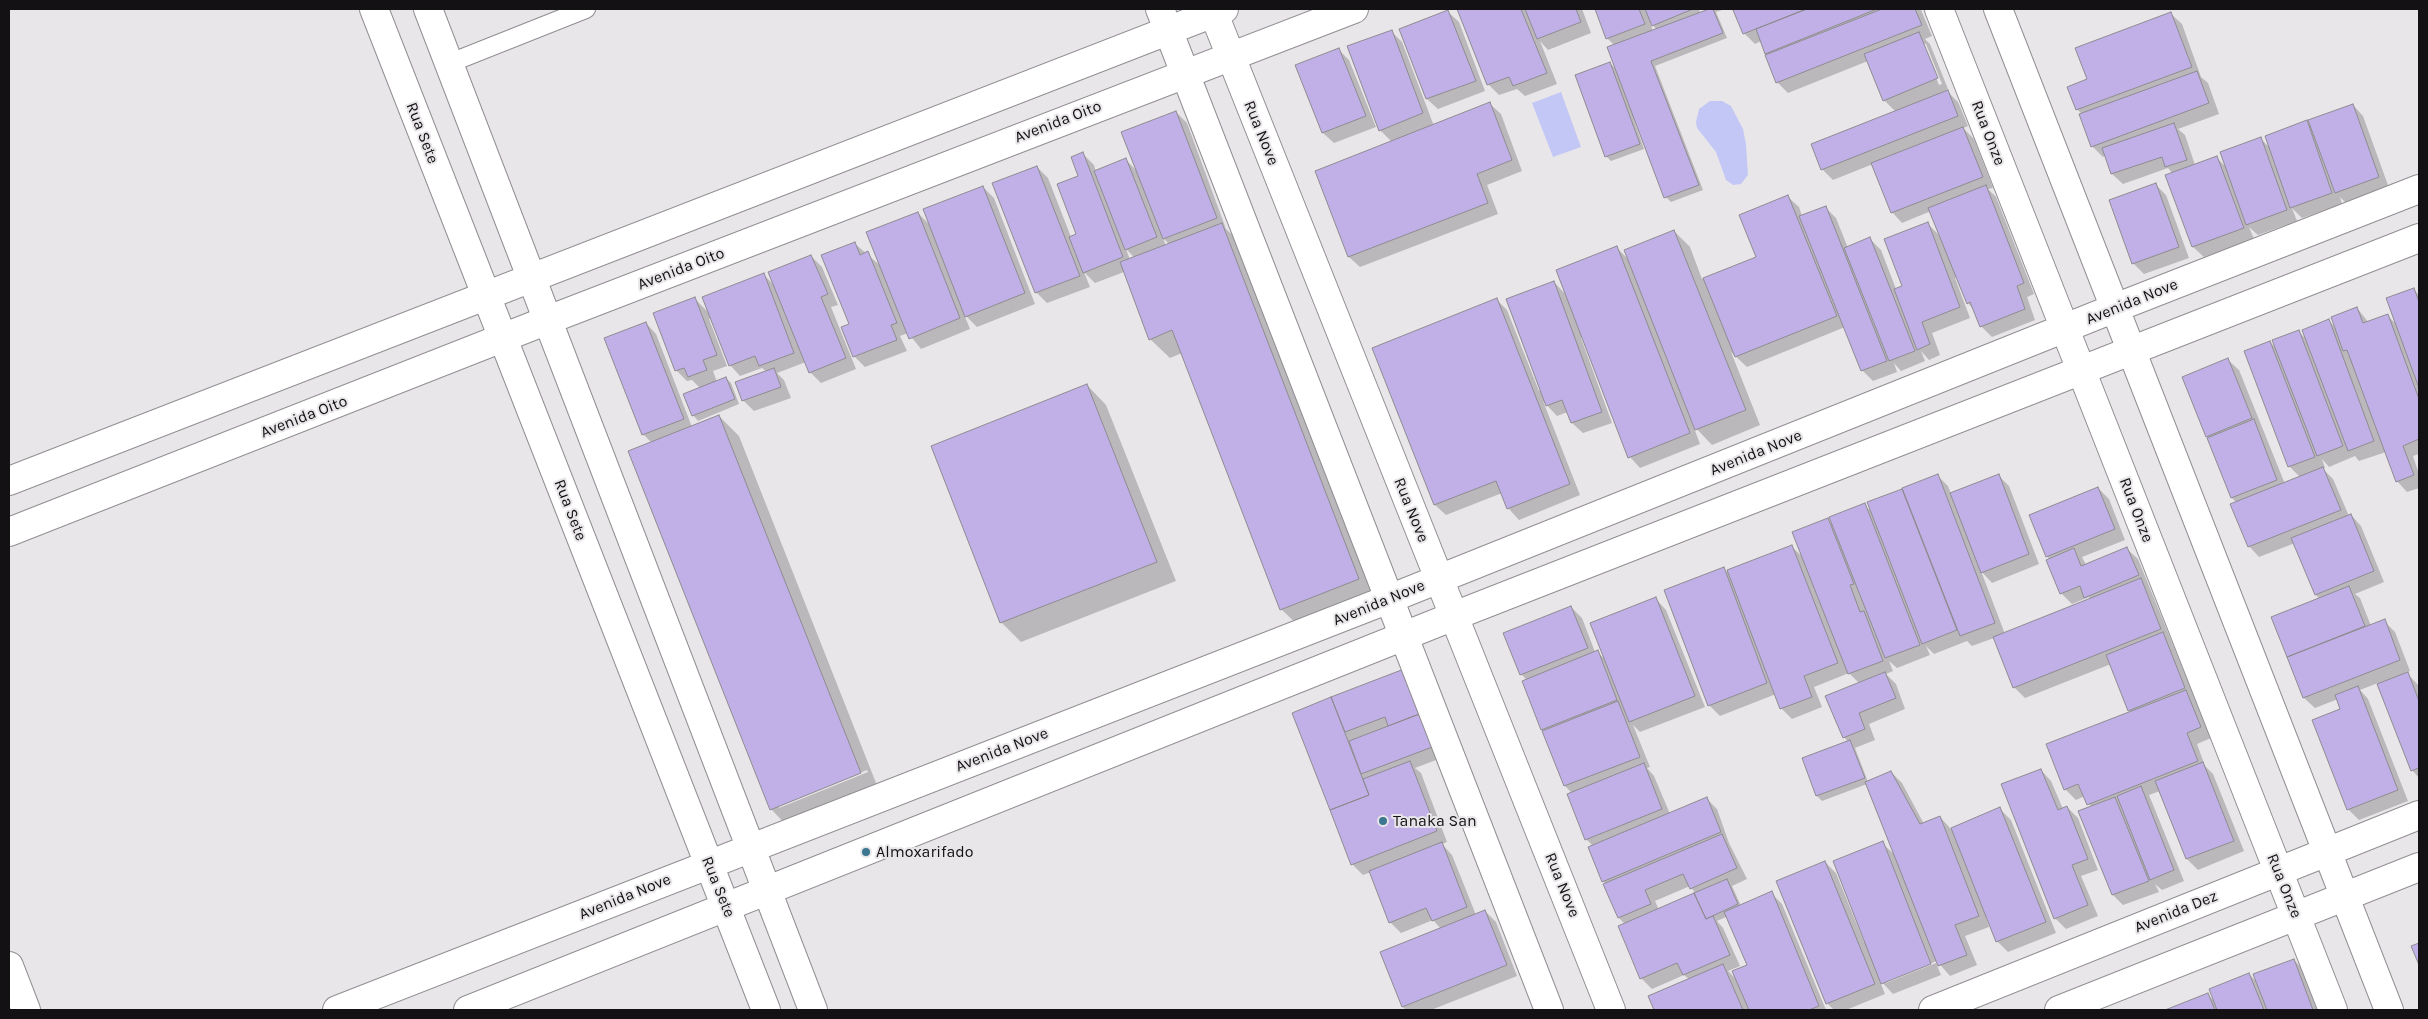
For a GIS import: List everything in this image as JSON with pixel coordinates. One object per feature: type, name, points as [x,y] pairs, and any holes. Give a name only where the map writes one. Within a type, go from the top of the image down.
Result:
[{"type":"street","name":"Rua Sete","points":[[374,9],[766,1010]]},
{"type":"street","points":[[428,9],[749,848],[813,1010]]},
{"type":"street","name":"Avenida Oito","points":[[9,532],[1185,72],[1231,57],[1354,9]]},
{"type":"street","name":"Rua Onze","points":[[1939,9],[2333,1010]]},
{"type":"street","points":[[1998,9],[2389,1010]]},
{"type":"street","points":[[9,481],[486,295],[1164,20],[1216,10]]},
{"type":"street","name":"Rua Nove","points":[[1216,10],[1231,57],[1611,1010]]},
{"type":"street","points":[[1164,20],[1550,1010]]},
{"type":"street","name":"Avenida Nove","points":[[337,1010],[1389,599],[2065,330],[2115,308],[2419,189]]},
{"type":"street","points":[[468,1010],[1454,616],[2419,238]]},
{"type":"street","name":"Avenida Dez","points":[[1933,1010],[2419,815]]},
{"type":"street","points":[[2059,1010],[2419,867]]},
{"type":"street","points":[[9,966],[26,1010]]},
{"type":"lane","points":[[450,63],[586,9]]},
{"type":"water","points":[[1561,92],[1581,147],[1553,157],[1532,103]]},
{"type":"water","points":[[1710,101],[1722,101],[1731,106],[1743,129],[1748,175],[1741,184],[1733,185],[1726,180],[1716,152],[1697,128],[1696,122],[1699,109]]},
{"type":"building","points":[[1457,9],[1521,9],[1547,73],[1513,86],[1509,77],[1487,85]]},
{"type":"building","points":[[1525,9],[1576,9],[1581,22],[1537,39]]},
{"type":"building","points":[[1595,9],[1639,9],[1645,24],[1606,39]]},
{"type":"building","points":[[1645,9],[1693,9],[1652,26]]},
{"type":"building","points":[[1713,9],[1723,33],[1651,61],[1699,185],[1664,198],[1607,47]]},
{"type":"building","points":[[1806,9],[1743,34],[1733,10]]},
{"type":"building","points":[[1807,9],[1877,9],[1765,54],[1756,29]]},
{"type":"building","points":[[1882,9],[1915,9],[1922,25],[1776,83],[1765,55]]},
{"type":"building","points":[[1448,10],[1476,81],[1426,99],[1399,29]]},
{"type":"building","points":[[2171,12],[2192,67],[2076,110],[2067,87],[2087,79],[2075,48]]},
{"type":"building","points":[[1392,30],[1423,113],[1379,131],[1347,46]]},
{"type":"building","points":[[1919,32],[1938,78],[1883,101],[1864,54]]},
{"type":"building","points":[[1339,48],[1366,116],[1322,133],[1295,65]]},
{"type":"building","points":[[1610,62],[1640,144],[1605,157],[1575,75]]},
{"type":"building","points":[[2197,71],[2209,103],[2091,147],[2079,114]]},
{"type":"building","points":[[1948,90],[1958,116],[1821,170],[1811,144]]},
{"type":"building","points":[[1490,102],[1512,160],[1477,174],[1488,203],[1348,257],[1315,171]]},
{"type":"building","points":[[2353,104],[2379,177],[2335,193],[2308,120]]},
{"type":"building","points":[[1176,111],[1217,218],[1163,239],[1121,132]]},
{"type":"building","points":[[2307,120],[2332,193],[2290,208],[2265,136]]},
{"type":"building","points":[[2174,123],[2187,160],[2165,167],[2162,157],[2111,174],[2102,148]]},
{"type":"building","points":[[1963,127],[1983,177],[1891,213],[1871,163]]},
{"type":"building","points":[[2261,137],[2287,210],[2246,225],[2220,152]]},
{"type":"building","points":[[1083,152],[1123,257],[1083,273],[1069,237],[1076,234],[1057,184],[1078,176],[1071,157]]},
{"type":"building","points":[[2217,156],[2244,228],[2192,247],[2165,175]]},
{"type":"building","points":[[1126,158],[1157,237],[1125,250],[1094,171]]},
{"type":"building","points":[[1037,166],[1080,276],[1035,293],[992,183]]},
{"type":"building","points":[[2156,183],[2179,247],[2132,264],[2109,200]]},
{"type":"building","points":[[1986,185],[2024,283],[2017,286],[2025,309],[1980,327],[1970,302],[1967,304],[1928,208]]},
{"type":"building","points":[[983,186],[1025,293],[965,317],[923,209]]},
{"type":"building","points":[[1788,195],[1837,316],[1735,357],[1703,278],[1756,257],[1739,215]]},
{"type":"building","points":[[1826,206],[1887,361],[1861,371],[1799,216]]},
{"type":"building","points":[[918,212],[960,318],[909,339],[866,232]]},
{"type":"building","points":[[1928,222],[1960,307],[1922,322],[1930,344],[1917,350],[1894,289],[1902,286],[1884,239]]},
{"type":"building","points":[[1222,223],[1359,579],[1280,610],[1172,330],[1149,340],[1120,262]]},
{"type":"building","points":[[1674,230],[1746,410],[1695,430],[1624,250]]},
{"type":"building","points":[[1870,237],[1915,351],[1889,361],[1844,248]]},
{"type":"building","points":[[855,242],[860,255],[868,251],[897,323],[891,325],[897,340],[853,357],[841,327],[849,324],[821,255]]},
{"type":"building","points":[[1617,246],[1690,433],[1628,458],[1556,270]]},
{"type":"building","points":[[811,255],[828,294],[821,297],[846,358],[809,373],[768,272]]},
{"type":"building","points":[[764,273],[794,353],[759,366],[755,356],[729,366],[702,297]]},
{"type":"building","points":[[1554,281],[1602,412],[1571,423],[1562,400],[1546,406],[1506,299]]},
{"type":"building","points":[[2414,288],[2419,302],[2419,388],[2386,298]]},
{"type":"building","points":[[695,297],[717,355],[703,360],[707,370],[688,377],[684,368],[675,371],[653,313]]},
{"type":"building","points":[[1497,298],[1570,484],[1507,509],[1496,481],[1434,505],[1372,348]]},
{"type":"building","points":[[2357,307],[2363,323],[2388,314],[2419,399],[2419,439],[2403,446],[2414,475],[2396,482],[2347,350],[2343,351],[2331,317]]},
{"type":"building","points":[[2329,319],[2374,441],[2348,451],[2302,330]]},
{"type":"building","points":[[646,322],[684,419],[642,435],[604,338]]},
{"type":"building","points":[[2299,330],[2343,446],[2317,456],[2272,340]]},
{"type":"building","points":[[2270,341],[2315,457],[2288,467],[2244,351]]},
{"type":"building","points":[[2228,358],[2252,418],[2206,437],[2182,377]]},
{"type":"building","points":[[774,368],[781,387],[742,401],[735,382]]},
{"type":"building","points":[[726,377],[735,399],[692,416],[683,394]]},
{"type":"building","points":[[1087,384],[1157,562],[1000,623],[931,446]]},
{"type":"building","points":[[719,415],[861,773],[770,810],[628,451]]},
{"type":"building","points":[[2254,419],[2277,480],[2231,498],[2207,438]]},
{"type":"building","points":[[2323,467],[2341,510],[2248,547],[2230,504]]},
{"type":"building","points":[[1938,474],[1995,623],[1960,636],[1902,488]]},
{"type":"building","points":[[1999,474],[2029,554],[1981,573],[1950,493]]},
{"type":"building","points":[[2098,487],[2115,529],[2046,557],[2029,515]]},
{"type":"building","points":[[1902,489],[1957,630],[1922,644],[1867,502]]},
{"type":"building","points":[[1865,503],[1920,645],[1885,658],[1829,517]]},
{"type":"building","points":[[2351,514],[2374,571],[2315,595],[2291,538]]},
{"type":"building","points":[[1828,518],[1854,584],[1850,585],[1860,612],[1864,611],[1883,661],[1848,674],[1792,532]]},
{"type":"building","points":[[1792,545],[1838,663],[1804,676],[1812,697],[1780,709],[1727,570]]},
{"type":"building","points":[[2127,547],[2139,575],[2084,598],[2080,586],[2060,594],[2046,560],[2074,548],[2081,566]]},
{"type":"building","points":[[1724,567],[1767,683],[1708,706],[1664,590]]},
{"type":"building","points":[[2141,578],[2161,629],[2013,688],[1993,637]]},
{"type":"building","points":[[2349,586],[2365,626],[2287,657],[2271,617]]},
{"type":"building","points":[[1656,597],[1695,696],[1629,722],[1590,623]]},
{"type":"building","points":[[1571,606],[1588,648],[1520,675],[1503,633]]},
{"type":"building","points":[[2385,619],[2400,660],[2303,698],[2287,657]]},
{"type":"building","points":[[2163,632],[2185,688],[2128,711],[2106,655]]},
{"type":"building","points":[[1598,650],[1617,700],[1541,730],[1522,681]]},
{"type":"building","points":[[1404,669],[1422,713],[1388,726],[1385,717],[1345,732],[1331,697]]},
{"type":"building","points":[[1885,672],[1896,698],[1859,713],[1865,729],[1843,738],[1825,696]]},
{"type":"building","points":[[2408,672],[2419,701],[2419,768],[2411,771],[2377,684]]},
{"type":"building","points":[[2358,686],[2398,790],[2347,810],[2312,720],[2340,709],[2335,695]]},
{"type":"building","points":[[2186,690],[2201,727],[2187,733],[2198,761],[2087,805],[2078,784],[2064,790],[2046,744]]},
{"type":"building","points":[[1331,697],[1369,795],[1330,810],[1292,713]]},
{"type":"building","points":[[1618,701],[1640,757],[1564,786],[1542,731]]},
{"type":"building","points":[[1422,713],[1435,746],[1361,774],[1349,741]]},
{"type":"building","points":[[1850,740],[1865,778],[1816,796],[1802,758]]},
{"type":"building","name":"Tanaka San","points":[[1410,761],[1437,831],[1351,865],[1330,810],[1369,795],[1363,779]]},
{"type":"building","points":[[2203,762],[2234,841],[2186,859],[2155,781]]},
{"type":"building","points":[[1644,763],[1662,809],[1585,840],[1567,794]]},
{"type":"building","points":[[2041,769],[2058,810],[2067,806],[2088,859],[2072,865],[2088,905],[2054,919],[2001,784]]},
{"type":"building","points":[[1891,771],[1920,824],[1940,816],[1979,916],[1955,925],[1967,955],[1938,966],[1865,782]]},
{"type":"building","points":[[2141,786],[2174,870],[2150,880],[2117,796]]},
{"type":"building","points":[[1707,797],[1721,832],[1602,882],[1588,847]]},
{"type":"building","points":[[2115,797],[2149,881],[2112,895],[2078,811]]},
{"type":"building","points":[[2000,807],[2046,922],[1996,942],[1951,828]]},
{"type":"building","points":[[1722,834],[1737,868],[1690,889],[1683,874],[1645,890],[1651,904],[1618,918],[1603,884]]},
{"type":"building","points":[[1883,841],[1931,964],[1881,984],[1833,861]]},
{"type":"building","points":[[1442,842],[1467,907],[1432,921],[1426,908],[1389,923],[1369,871]]},
{"type":"building","points":[[1825,861],[1875,984],[1826,1004],[1776,881]]},
{"type":"building","points":[[1727,879],[1738,904],[1706,919],[1694,893]]},
{"type":"building","points":[[1772,891],[1819,1006],[1809,1010],[1749,1010],[1732,971],[1747,965],[1724,912]]},
{"type":"building","points":[[1694,893],[1706,919],[1713,916],[1730,955],[1683,975],[1677,963],[1640,979],[1618,926]]},
{"type":"building","points":[[1485,910],[1507,965],[1402,1007],[1380,952]]},
{"type":"building","points":[[2419,943],[2419,965],[2411,946]]},
{"type":"building","points":[[2294,959],[2313,1010],[2267,1010],[2253,974]]},
{"type":"building","points":[[1723,964],[1743,1010],[1654,1010],[1648,996]]},
{"type":"building","points":[[2249,973],[2264,1010],[2217,1010],[2209,989]]},
{"type":"building","points":[[2208,993],[2215,1010],[2165,1010]]},
{"type":"place","name":"Tanaka San","points":[[1383,821]]},
{"type":"place","name":"Almoxarifado","points":[[866,852]]}]
